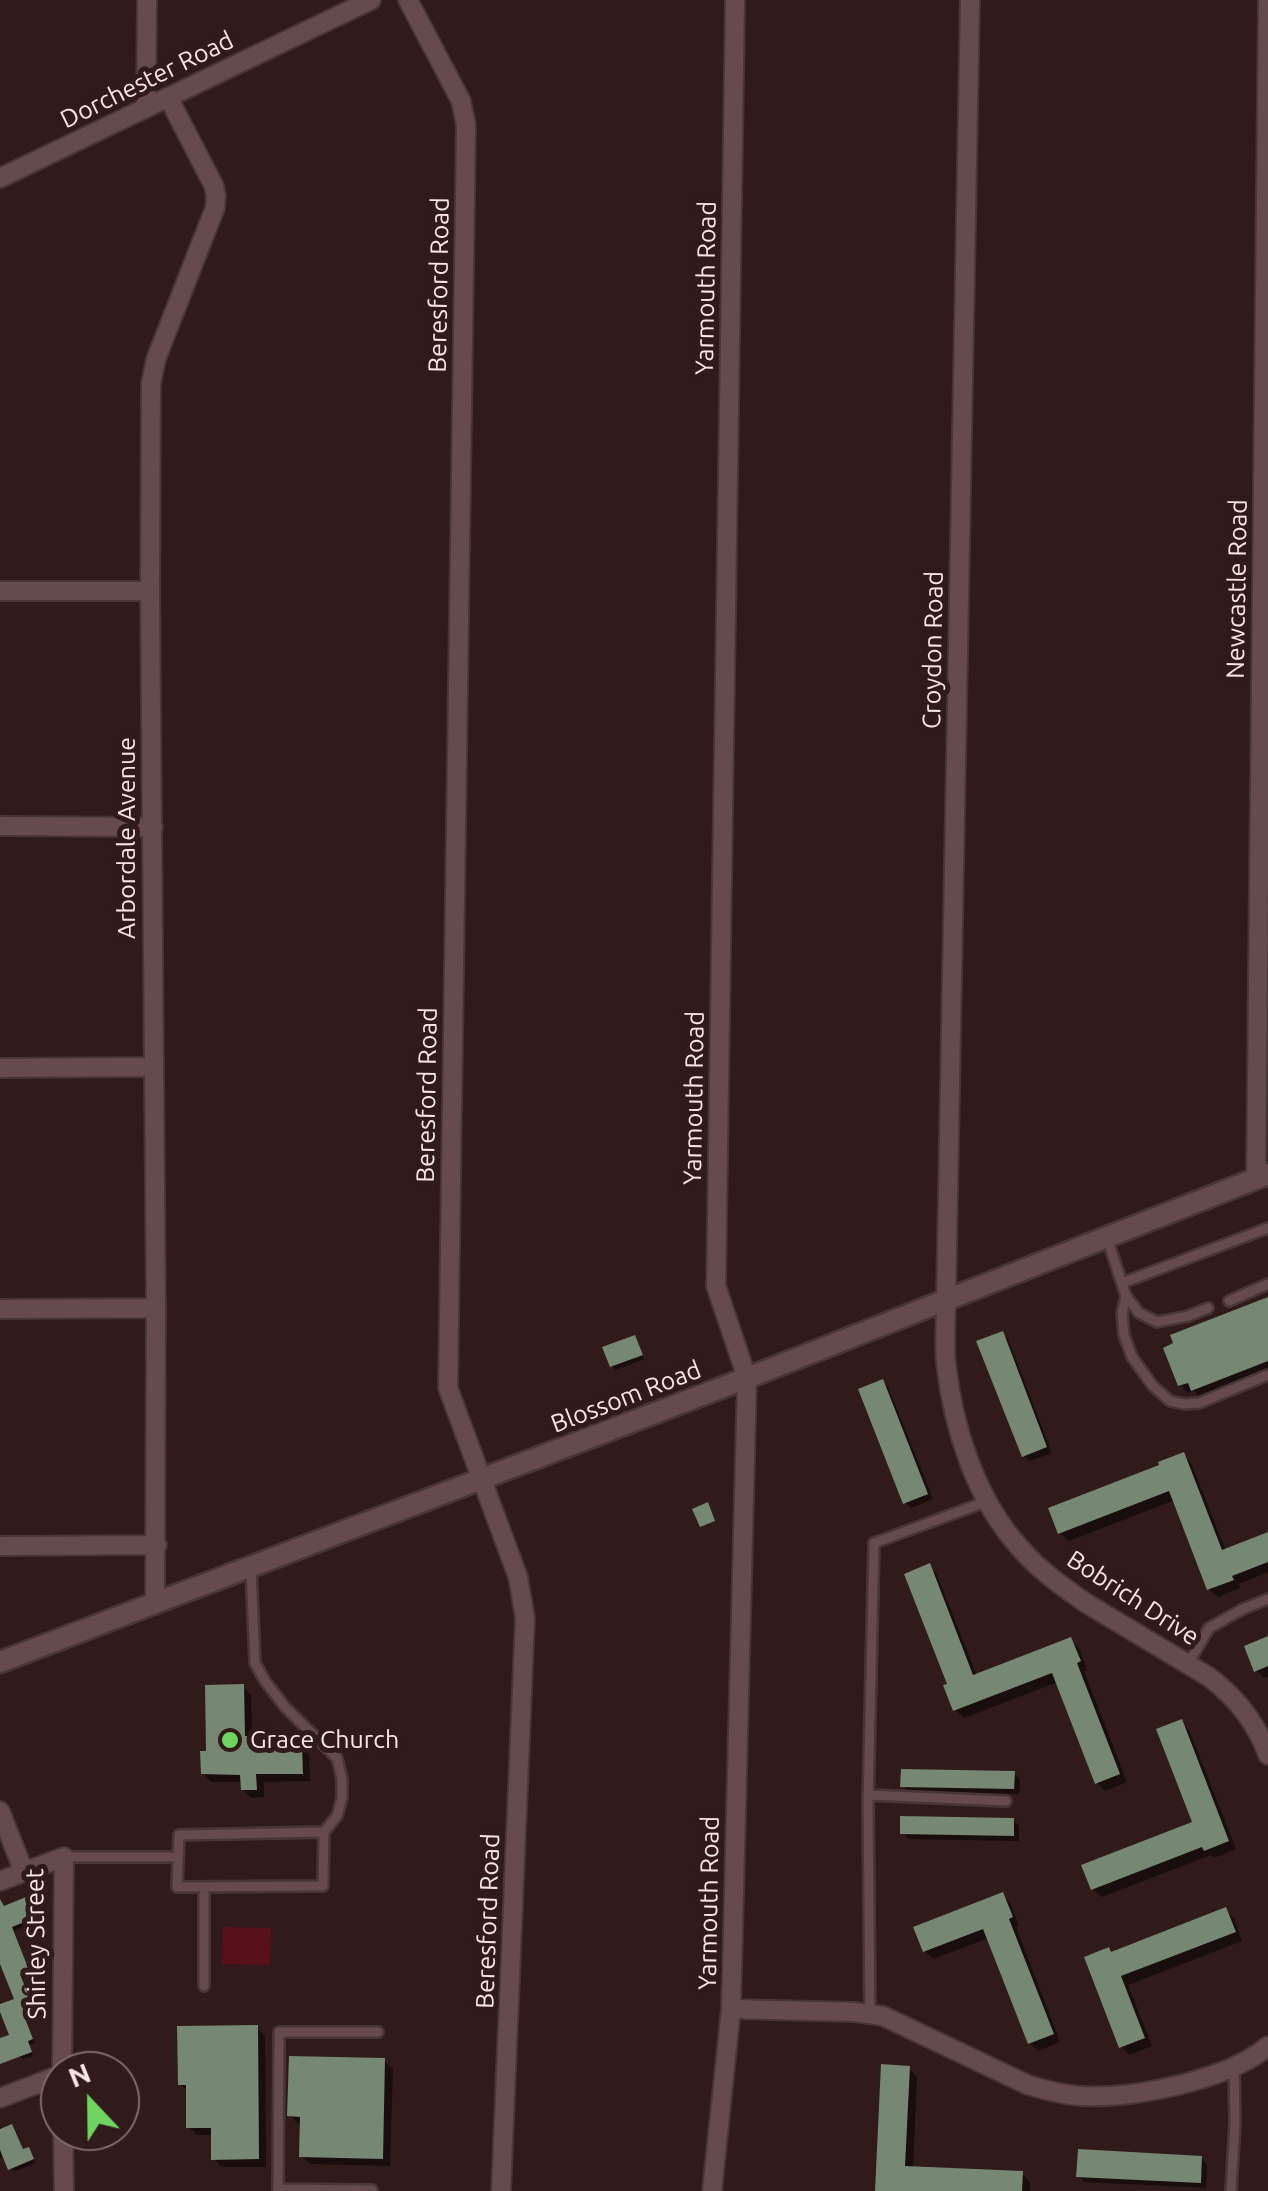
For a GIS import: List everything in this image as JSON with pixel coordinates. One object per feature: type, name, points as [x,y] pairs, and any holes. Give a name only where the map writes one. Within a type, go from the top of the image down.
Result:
[{"type":"street","points":[[146,108],[147,0]]},
{"type":"street","name":"Dorchester Road","points":[[0,178],[371,0]]},
{"type":"street","name":"Beresford Road","points":[[408,0],[460,101],[466,125],[448,1388],[518,1577],[525,1618],[501,2191]]},
{"type":"street","name":"Yarmouth Road","points":[[712,2191],[731,2008],[747,1378],[716,1286],[735,0]]},
{"type":"street","name":"Croydon Road","points":[[946,1301],[970,0]]},
{"type":"street","name":"Newcastle Road","points":[[1262,1177],[1268,0]]},
{"type":"street","name":"Arbordale Avenue","points":[[156,1603],[152,372],[215,208],[216,196],[168,97]]},
{"type":"street","points":[[0,592],[150,592]]},
{"type":"street","points":[[0,826],[153,827]]},
{"type":"street","points":[[0,1068],[153,1067]]},
{"type":"street","name":"Blossom Road","points":[[0,1662],[1262,1177]]},
{"type":"street","name":"Bobrich Drive","points":[[946,1301],[946,1360],[953,1412],[970,1460],[1008,1534],[1069,1591],[1228,1691],[1262,1738],[1268,1755]]},
{"type":"street","points":[[0,1309],[156,1308]]},
{"type":"street","points":[[0,1546],[157,1546]]},
{"type":"street","name":"Shirley Street","points":[[0,1811],[24,1872],[64,1857],[61,2051]]},
{"type":"street","points":[[0,1881],[24,1872]]},
{"type":"street","points":[[731,2008],[870,2014],[902,2023],[1012,2079],[1082,2096],[1134,2093],[1187,2082],[1234,2068],[1268,2046]]},
{"type":"street","points":[[0,2098],[40,2082]]},
{"type":"street","points":[[63,2151],[64,2191]]},
{"type":"lane","points":[[1122,1283],[1268,1228]]},
{"type":"lane","points":[[1107,1238],[1126,1296],[1139,1313],[1157,1322],[1208,1308]]},
{"type":"lane","points":[[1228,1301],[1268,1284]]},
{"type":"lane","points":[[1126,1296],[1122,1314],[1124,1335],[1132,1357],[1152,1386],[1170,1401],[1199,1402],[1268,1376]]},
{"type":"lane","points":[[870,2014],[868,1795],[874,1543],[989,1501]]},
{"type":"lane","points":[[251,1566],[255,1663],[285,1707],[337,1758],[342,1780],[337,1816],[324,1832],[323,1886],[176,1888],[179,1835],[324,1832]]},
{"type":"lane","points":[[1188,1664],[1209,1628],[1268,1600]]},
{"type":"lane","points":[[868,1795],[1006,1800]]},
{"type":"lane","points":[[64,1857],[178,1856]]},
{"type":"lane","points":[[204,1887],[204,1986]]},
{"type":"lane","points":[[372,2190],[278,2190],[279,2032],[378,2032]]},
{"type":"lane","points":[[1231,2191],[1234,2068]]},
{"type":"shaded area","points":[[223,1927],[271,1928],[270,1965],[222,1964]]},
{"type":"building","points":[[1268,1297],[1268,1361],[1191,1391],[1188,1383],[1178,1386],[1163,1348],[1173,1343],[1170,1335]]},
{"type":"building","points":[[1003,1331],[1047,1447],[1022,1457],[976,1341]]},
{"type":"building","points":[[635,1335],[643,1355],[610,1367],[602,1347]]},
{"type":"building","points":[[883,1379],[928,1494],[903,1504],[858,1389]]},
{"type":"building","points":[[1184,1452],[1222,1550],[1268,1532],[1268,1562],[1207,1590],[1169,1491],[1058,1534],[1048,1508]]},
{"type":"building","points":[[708,1502],[715,1521],[700,1527],[692,1509]]},
{"type":"building","points":[[930,1563],[973,1675],[1071,1637],[1081,1661],[1077,1663],[1120,1774],[1095,1784],[1052,1673],[953,1711],[943,1685],[947,1684],[904,1574]]},
{"type":"building","points":[[1268,1636],[1268,1666],[1254,1672],[1244,1646]]},
{"type":"building","name":"Grace Church","points":[[244,1684],[245,1736],[253,1736],[253,1745],[302,1744],[303,1774],[256,1774],[257,1790],[241,1790],[240,1775],[201,1774],[200,1751],[206,1751],[205,1685]]},
{"type":"building","points":[[1182,1719],[1229,1841],[1204,1851],[1202,1847],[1091,1890],[1081,1865],[1192,1822],[1156,1729]]},
{"type":"building","points":[[901,1769],[1015,1771],[1014,1789],[900,1787]]},
{"type":"building","points":[[900,1816],[1014,1818],[1014,1836],[900,1834]]},
{"type":"building","points":[[1003,1892],[1013,1917],[1009,1919],[1054,2034],[1028,2044],[983,1929],[923,1952],[913,1927]]},
{"type":"building","points":[[26,1897],[34,1918],[12,1927],[29,1970],[20,1974],[36,2014],[25,2018],[33,2039],[28,2041],[32,2052],[0,2064],[0,2038],[9,2035],[0,2004],[14,1999],[0,1964],[0,1899],[4,1906]]},
{"type":"building","points":[[1226,1907],[1236,1932],[1121,1976],[1145,2038],[1119,2048],[1084,1957],[1109,1947],[1111,1952]]},
{"type":"building","points":[[258,2025],[259,2159],[211,2160],[211,2128],[186,2128],[186,2085],[178,2085],[177,2026]]},
{"type":"building","points":[[289,2056],[385,2058],[383,2159],[299,2157],[300,2117],[287,2116]]},
{"type":"building","points":[[881,2064],[910,2066],[905,2166],[1023,2171],[1022,2191],[875,2191]]},
{"type":"building","points":[[12,2124],[23,2149],[29,2147],[34,2159],[8,2170],[0,2150],[0,2129]]},
{"type":"building","points":[[1078,2149],[1202,2156],[1201,2183],[1076,2177]]},
{"type":"place","name":"Grace Church","points":[[230,1740]]}]
